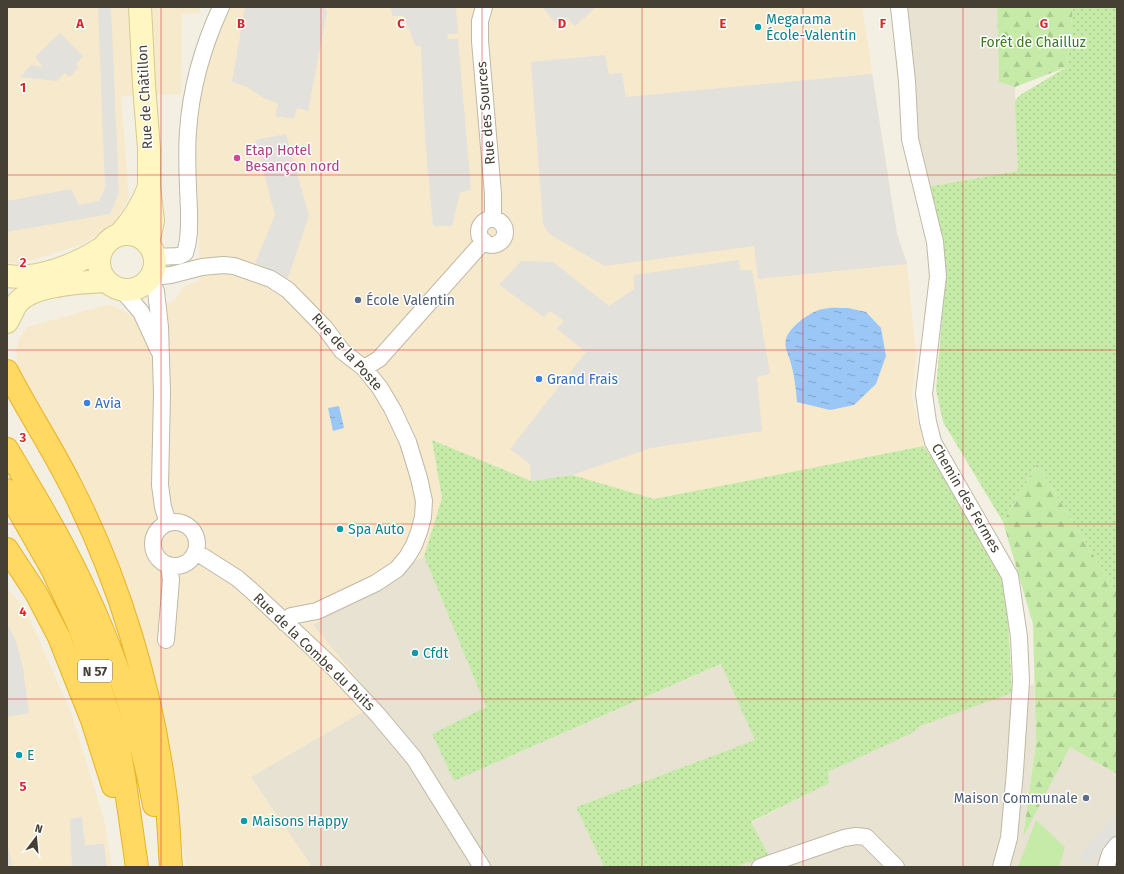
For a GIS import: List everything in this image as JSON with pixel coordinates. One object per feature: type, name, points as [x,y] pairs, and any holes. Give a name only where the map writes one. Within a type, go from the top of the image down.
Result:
[{"type":"highway","points":[[7,371],[70,484],[99,546],[123,610],[148,701],[161,761],[166,794],[171,867]]},
{"type":"highway","name":"N 57","points":[[7,449],[46,515],[84,587],[108,645],[129,705],[145,766],[158,828],[163,867]]},
{"type":"highway","name":"N 57","points":[[7,490],[52,569],[89,652],[118,742],[136,867]]},
{"type":"highway","name":"N 57","points":[[7,549],[36,593],[48,615],[76,679],[107,762],[136,867]]},
{"type":"street","name":"Rue de Châtillon","points":[[140,7],[149,149],[149,187],[153,221],[151,263]]},
{"type":"street","points":[[7,322],[18,302],[26,296],[38,291],[67,283],[114,285],[127,290],[138,288],[151,263],[185,253],[188,241],[189,225],[188,131],[193,94],[201,58],[221,7]]},
{"type":"street","name":"Rue des Sources","points":[[364,368],[379,359],[484,242],[492,245],[499,243],[504,237],[505,230],[502,224],[494,219],[480,41],[480,21],[484,7]]},
{"type":"street","name":"Chemin des Fermes","points":[[899,7],[907,81],[910,139],[935,242],[938,276],[924,394],[928,422],[933,442],[1010,576],[1019,637],[1021,682],[1015,771],[1009,838],[1001,867]]},
{"type":"street","name":"Rue de Châtillon","points":[[120,234],[135,216],[143,203],[149,187]]},
{"type":"street","points":[[160,354],[141,312],[100,273],[98,264],[99,254],[102,248],[111,238],[120,234],[135,235],[151,263],[156,291],[160,327],[162,393],[160,485],[163,506],[168,523]]},
{"type":"street","points":[[7,276],[17,277],[32,275],[57,269],[78,262],[102,248]]},
{"type":"street","name":"Rue de la Poste","points":[[151,263],[162,276],[171,276],[197,268],[223,265],[234,266],[270,279],[288,290],[325,328],[342,351],[364,368],[380,388],[393,410],[408,442],[424,501],[423,517],[419,532],[407,557],[396,568],[376,583],[317,611],[291,616],[285,623]]},
{"type":"street","points":[[179,522],[191,528],[197,539],[196,552],[193,558],[182,565],[169,565],[158,558],[155,552],[153,545],[156,532],[168,523],[179,522]]},
{"type":"street","name":"Rue de la Combe du Puits","points":[[196,552],[237,578],[335,669],[377,714],[414,758],[482,867]]},
{"type":"street","points":[[166,640],[171,580],[169,565]]},
{"type":"street","points":[[760,867],[844,838],[856,836],[866,837],[896,867]]},
{"type":"street","points":[[1106,867],[1110,854],[1117,845]]},
{"type":"shaded area","points":[[7,7],[201,7],[199,13],[182,14],[181,94],[121,96],[129,198],[115,223],[83,244],[18,264],[7,262]]},
{"type":"shaded area","points":[[98,7],[111,7],[119,193],[110,214],[7,232],[7,201],[71,189],[79,205],[99,201],[105,188]]},
{"type":"shaded area","points":[[227,7],[862,7],[897,234],[907,264],[916,355],[912,398],[924,446],[654,499],[572,475],[531,481],[432,440],[442,498],[424,556],[313,625],[378,703],[251,777],[312,867],[186,867],[161,724],[18,371],[16,350],[20,337],[27,327],[110,304],[132,316],[174,301],[183,287],[200,280],[195,111],[220,21]]},
{"type":"shaded area","points":[[245,7],[323,7],[327,12],[308,111],[297,108],[294,119],[275,116],[278,104],[262,97],[247,87],[232,82]]},
{"type":"shaded area","points":[[391,7],[467,7],[456,8],[458,34],[448,34],[447,39],[458,39],[471,190],[460,193],[452,226],[433,226],[425,138],[421,46],[415,46],[404,16],[392,16]]},
{"type":"shaded area","points":[[542,7],[596,7],[575,26],[566,17],[557,24]]},
{"type":"shaded area","points":[[906,7],[997,7],[999,82],[1015,87],[1018,171],[927,187],[918,151]]},
{"type":"shaded area","points":[[60,33],[83,56],[76,64],[79,67],[69,77],[65,73],[57,81],[20,77],[31,65],[43,67],[35,57]]},
{"type":"shaded area","points":[[605,55],[609,74],[622,73],[626,97],[872,74],[897,234],[907,264],[758,279],[754,246],[605,266],[549,234],[543,224],[531,62]]},
{"type":"shaded area","points":[[286,134],[309,216],[288,278],[255,263],[275,215],[255,140]]},
{"type":"shaded area","points":[[739,260],[740,270],[752,270],[770,374],[757,377],[762,431],[651,448],[572,475],[531,481],[530,464],[510,449],[586,352],[557,329],[564,321],[550,311],[544,317],[499,285],[521,261],[553,262],[609,306],[634,289],[634,275]]},
{"type":"shaded area","points":[[424,556],[486,707],[432,734],[454,781],[722,664],[755,740],[576,807],[604,867],[312,867],[251,777],[377,703],[313,625]]},
{"type":"shaded area","points":[[7,588],[25,608],[72,715],[105,823],[112,867],[7,867]]},
{"type":"shaded area","points":[[7,623],[16,641],[23,668],[29,713],[7,717]]},
{"type":"shaded area","points":[[1034,684],[1036,743],[1023,835],[1070,747],[1117,774],[1117,867],[734,867],[769,856],[751,823],[828,783],[828,772],[912,733],[920,726]]},
{"type":"shaded area","points":[[1117,813],[1117,859],[1104,848],[1090,865],[1080,857]]},
{"type":"shaded area","points":[[82,817],[85,845],[104,844],[107,867],[72,867],[70,819]]},
{"type":"shaded area","points":[[7,842],[10,855],[12,867],[7,867]]},
{"type":"green space","name":"Forêt de Chailluz","points":[[997,7],[1073,7],[1067,67],[1015,87],[999,82]]},
{"type":"green space","points":[[1073,7],[1117,7],[1117,593],[1037,464],[1003,522],[943,422],[936,390],[945,283],[927,187],[1018,171],[1015,101],[1020,95],[1067,67]]},
{"type":"green space","points":[[432,440],[531,481],[572,475],[654,499],[924,446],[977,529],[1006,579],[1012,693],[920,726],[912,733],[828,772],[829,783],[751,822],[769,856],[734,867],[604,867],[576,807],[755,740],[721,664],[454,781],[432,734],[486,707],[424,556],[442,498]]},
{"type":"green space","points":[[1037,464],[1117,593],[1117,774],[1070,747],[1023,837],[1036,743],[1033,624],[1003,522]]},
{"type":"green space","points":[[1036,820],[1065,847],[1059,867],[1018,867]]},
{"type":"water","points":[[829,308],[848,308],[866,312],[881,328],[886,356],[876,384],[854,405],[830,410],[797,402],[794,375],[786,350],[786,339],[788,334],[801,320],[818,310]]},
{"type":"water","points":[[339,406],[344,428],[333,431],[328,408]]},
{"type":"place","name":"Megarama École-Valentin","points":[[758,27]]},
{"type":"place","name":"Etap Hotel Besançon nord","points":[[237,158]]},
{"type":"place","name":"École Valentin","points":[[358,300]]},
{"type":"place","name":"Grand Frais","points":[[539,379]]},
{"type":"place","name":"Avia","points":[[87,403]]},
{"type":"place","name":"Spa Auto","points":[[340,529]]},
{"type":"place","name":"Cfdt","points":[[415,653]]},
{"type":"place","name":"E","points":[[19,755]]},
{"type":"place","name":"Maison Communale","points":[[1086,798]]},
{"type":"place","name":"Maisons Happy","points":[[244,821]]}]
